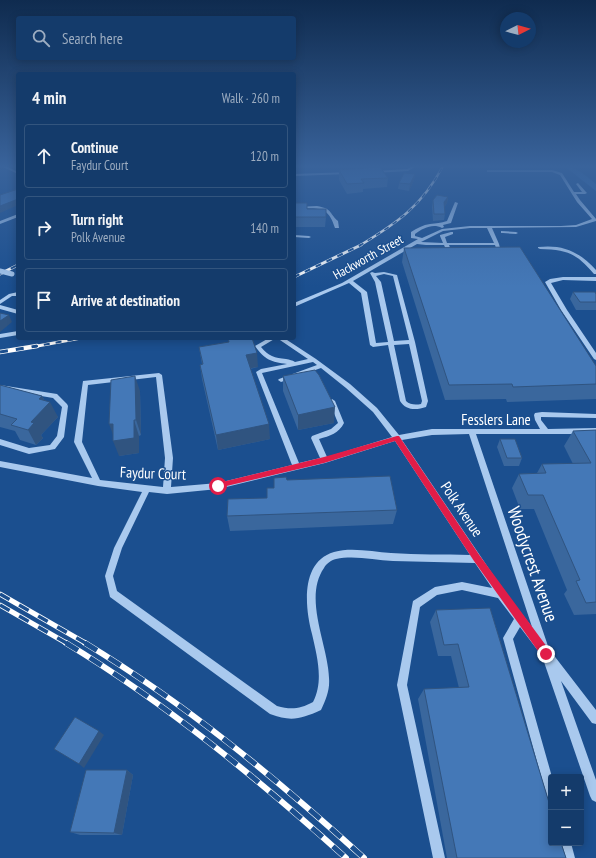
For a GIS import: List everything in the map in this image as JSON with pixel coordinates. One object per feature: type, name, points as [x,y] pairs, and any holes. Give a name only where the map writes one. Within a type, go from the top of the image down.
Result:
[{"type":"street","points":[[422,239],[414,237],[413,233],[424,226],[432,224],[440,225],[449,222],[455,206]]},
{"type":"street","points":[[583,206],[596,220]]},
{"type":"street","points":[[296,208],[320,208],[328,210],[332,214],[332,218],[337,227]]},
{"type":"street","points":[[0,223],[16,216]]},
{"type":"street","name":"Hackworth Street","points":[[296,304],[349,281],[416,242],[445,230],[463,227],[489,229],[561,227],[576,226],[596,220]]},
{"type":"street","points":[[440,225],[445,230]]},
{"type":"street","points":[[489,229],[500,250]]},
{"type":"street","points":[[452,258],[442,236],[445,234],[489,229],[516,232]]},
{"type":"street","points":[[296,236],[309,237]]},
{"type":"street","points":[[416,242],[430,247],[446,244],[497,244]]},
{"type":"street","points":[[540,248],[560,248],[572,252],[584,259],[596,273]]},
{"type":"street","points":[[369,269],[373,275],[378,282],[403,401],[408,406],[421,407],[426,402],[395,275],[384,273],[373,275]]},
{"type":"street","points":[[0,271],[15,274]]},
{"type":"street","points":[[596,279],[558,278],[550,279],[548,282],[564,310],[596,358]]},
{"type":"street","points":[[349,281],[364,292],[373,345],[412,342]]},
{"type":"street","points":[[0,302],[16,295]]},
{"type":"street","points":[[0,307],[16,311]]},
{"type":"street","points":[[0,336],[16,333]]},
{"type":"street","points":[[268,340],[255,346],[272,360],[300,363]]},
{"type":"street","name":"Polk Avenue","points":[[283,340],[322,366],[348,386],[375,410],[397,438],[501,594],[596,719]]},
{"type":"street","points":[[297,467],[259,372],[314,360]]},
{"type":"street","points":[[281,380],[322,366]]},
{"type":"street","points":[[309,371],[314,377]]},
{"type":"street","points":[[98,483],[78,442],[86,383],[158,375],[169,458],[167,491]]},
{"type":"street","points":[[0,387],[55,396],[65,406],[60,437],[52,447],[29,451],[0,442]]},
{"type":"street","points":[[324,460],[314,438],[337,429],[341,423],[330,396]]},
{"type":"street","points":[[546,432],[538,420],[537,415],[596,416]]},
{"type":"street","name":"Fesslers Lane","points":[[397,438],[432,432],[596,431]]},
{"type":"street","name":"Woodycrest Avenue","points":[[472,432],[546,654],[596,796]]},
{"type":"street","name":"Faydur Court","points":[[0,464],[98,483],[167,491],[218,486],[324,460],[397,438]]},
{"type":"street","points":[[146,489],[118,548],[109,576],[113,594],[274,710],[288,715],[301,714],[317,706],[324,687],[322,656],[311,613],[311,589],[318,570],[328,558],[347,554],[370,554],[390,557],[477,559]]},
{"type":"street","points":[[439,858],[402,685],[416,604],[435,591],[462,586],[501,594]]},
{"type":"street","points":[[520,619],[508,638],[548,783]]},
{"type":"street","points":[[566,846],[569,858]]},
{"type":"building","points":[[296,206],[307,206],[307,209],[326,209],[326,217],[296,217]]},
{"type":"building","points":[[433,206],[444,206],[445,214],[434,214]]},
{"type":"building","points":[[520,247],[596,366],[596,384],[513,387],[512,384],[449,385],[404,248]]},
{"type":"building","points":[[573,292],[595,292],[596,302],[580,302]]},
{"type":"building","points":[[0,313],[9,315],[0,321]]},
{"type":"building","points":[[228,340],[253,340],[257,353],[246,355],[269,424],[216,435],[200,365],[203,364],[199,347],[229,342]]},
{"type":"building","points":[[315,370],[335,407],[298,415],[283,376]]},
{"type":"building","points":[[135,376],[136,420],[134,420],[134,438],[113,441],[113,424],[109,424],[111,380]]},
{"type":"building","points":[[0,385],[42,396],[39,399],[50,402],[31,422],[34,423],[28,430],[11,425],[17,419],[0,414]]},
{"type":"building","points":[[596,430],[596,602],[586,603],[576,581],[580,580],[543,495],[528,495],[519,474],[546,473],[542,464],[591,463],[573,431]]},
{"type":"building","points":[[500,439],[515,439],[522,458],[507,458]]},
{"type":"building","points":[[390,476],[397,510],[227,516],[228,499],[267,498],[267,488],[274,488],[274,478],[286,477],[287,480]]},
{"type":"building","points":[[490,608],[548,799],[548,846],[562,846],[566,858],[457,858],[424,689],[469,687],[458,644],[444,645],[436,610]]},
{"type":"building","points":[[75,717],[99,731],[79,764],[54,749]]},
{"type":"building","points":[[86,770],[127,770],[114,833],[70,832]]},
{"type":"railway","points":[[359,246],[397,221],[414,206]]},
{"type":"railway","points":[[296,276],[359,246]]},
{"type":"railway","points":[[0,274],[16,266]]},
{"type":"railway","points":[[32,347],[70,340]]},
{"type":"railway","points":[[0,352],[37,346]]},
{"type":"railway","points":[[0,594],[87,644]]},
{"type":"railway","points":[[0,605],[68,644]]},
{"type":"railway","points":[[66,643],[140,691],[176,717],[245,771],[346,858]]},
{"type":"railway","points":[[85,643],[159,691],[195,717],[264,771],[364,858]]},
{"type":"route","points":[[218,486],[324,460],[397,438],[501,594],[546,654]]}]
